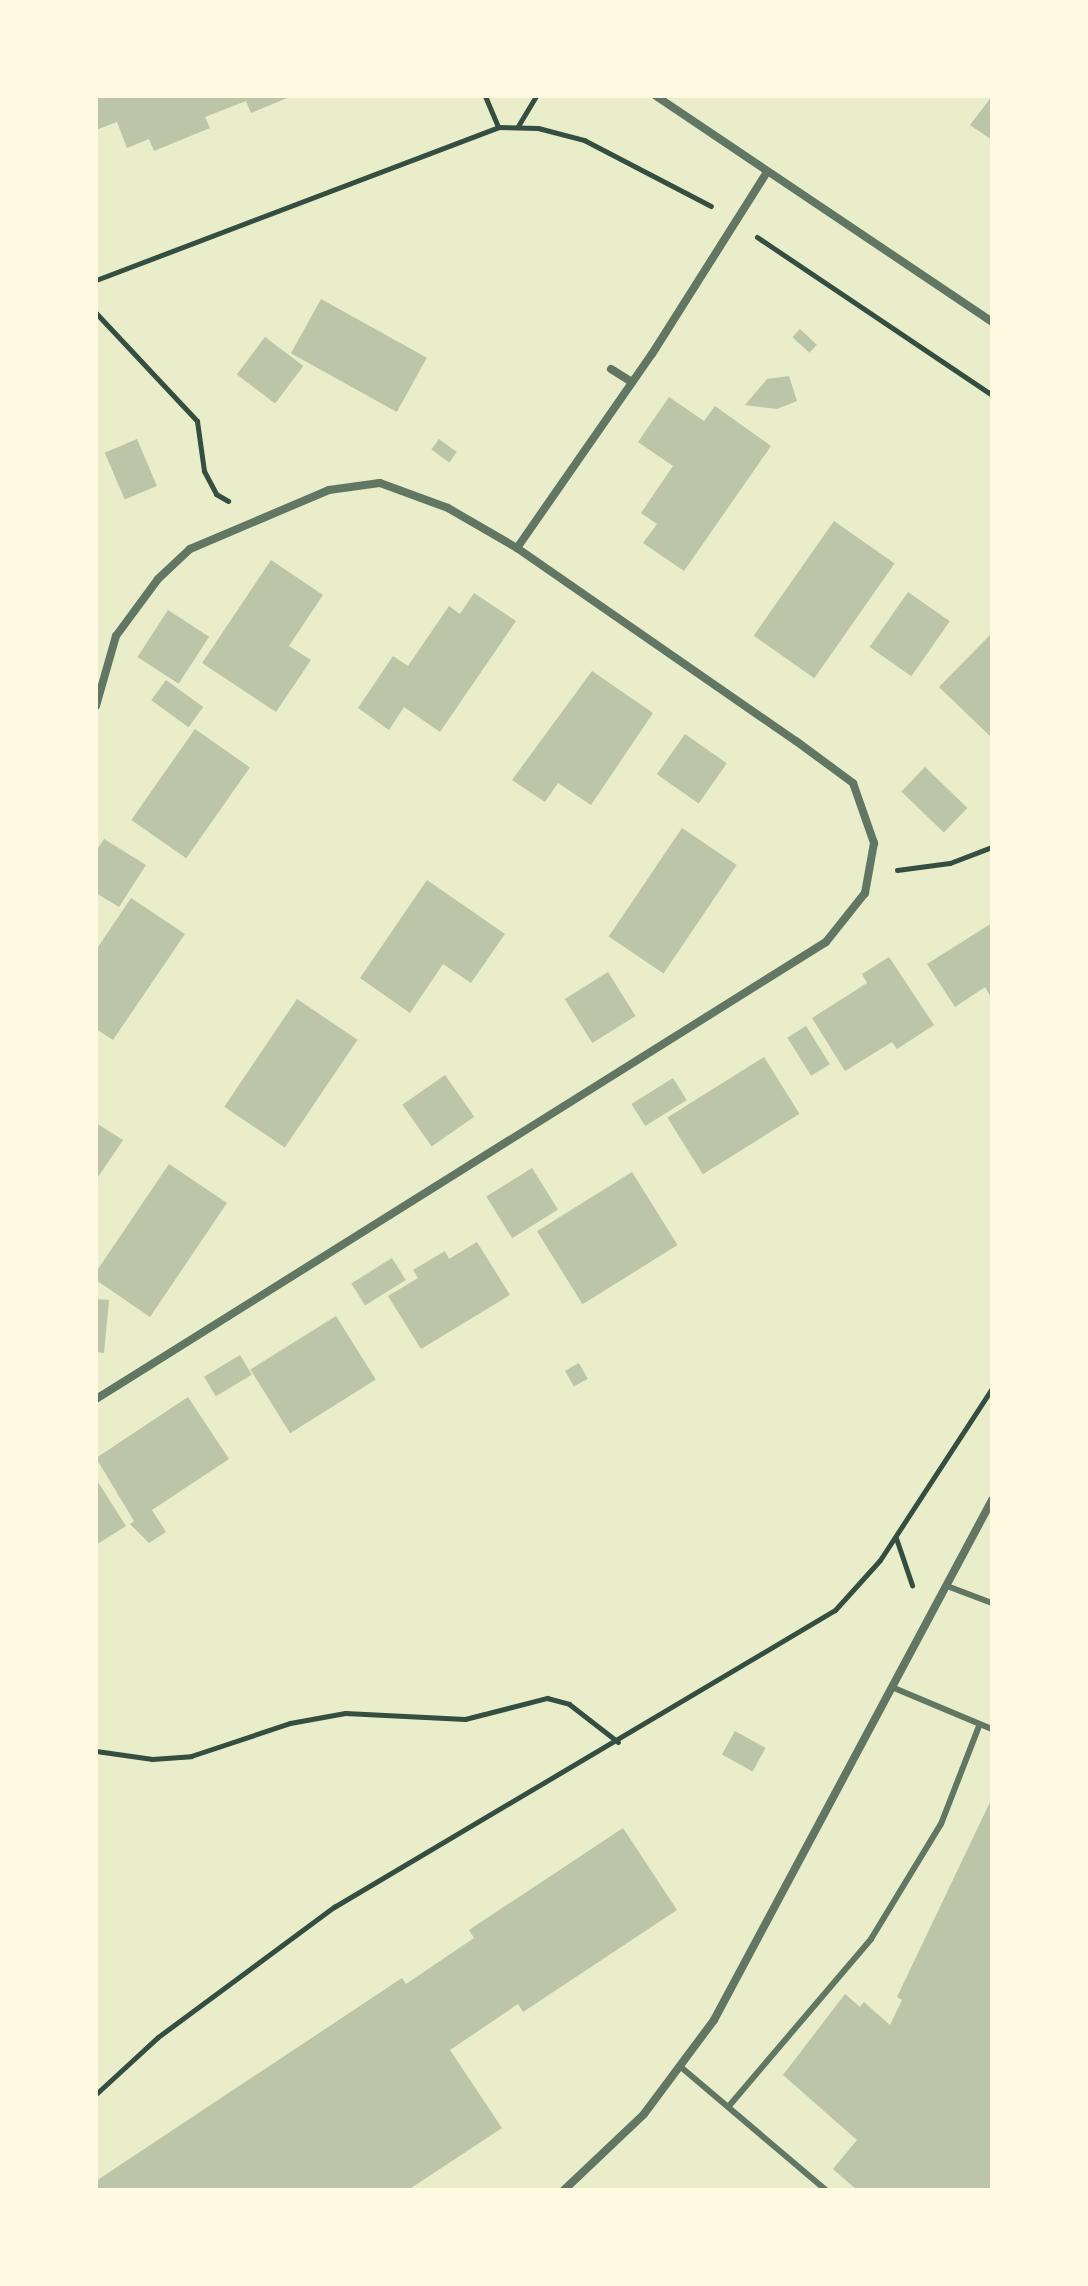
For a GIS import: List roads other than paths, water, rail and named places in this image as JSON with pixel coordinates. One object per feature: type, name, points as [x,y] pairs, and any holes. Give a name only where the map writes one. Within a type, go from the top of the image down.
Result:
[{"type":"street","points":[[656,96],[766,174],[992,322]]},
{"type":"street","points":[[517,548],[632,382],[766,174]]},
{"type":"street","points":[[611,369],[632,382]]},
{"type":"street","points":[[96,706],[116,636],[158,579],[190,549],[329,490],[380,483],[448,508],[517,548],[853,783],[874,843],[865,893],[826,942],[96,1399]]},
{"type":"street","points":[[564,2190],[644,2114],[682,2068],[742,1974],[992,1500]]},
{"type":"lane","points":[[947,1586],[992,1603]]},
{"type":"lane","points":[[894,1688],[992,1729]]},
{"type":"lane","points":[[729,2106],[871,1939],[941,1824],[979,1726]]},
{"type":"lane","points":[[682,2068],[826,2190]]}]
